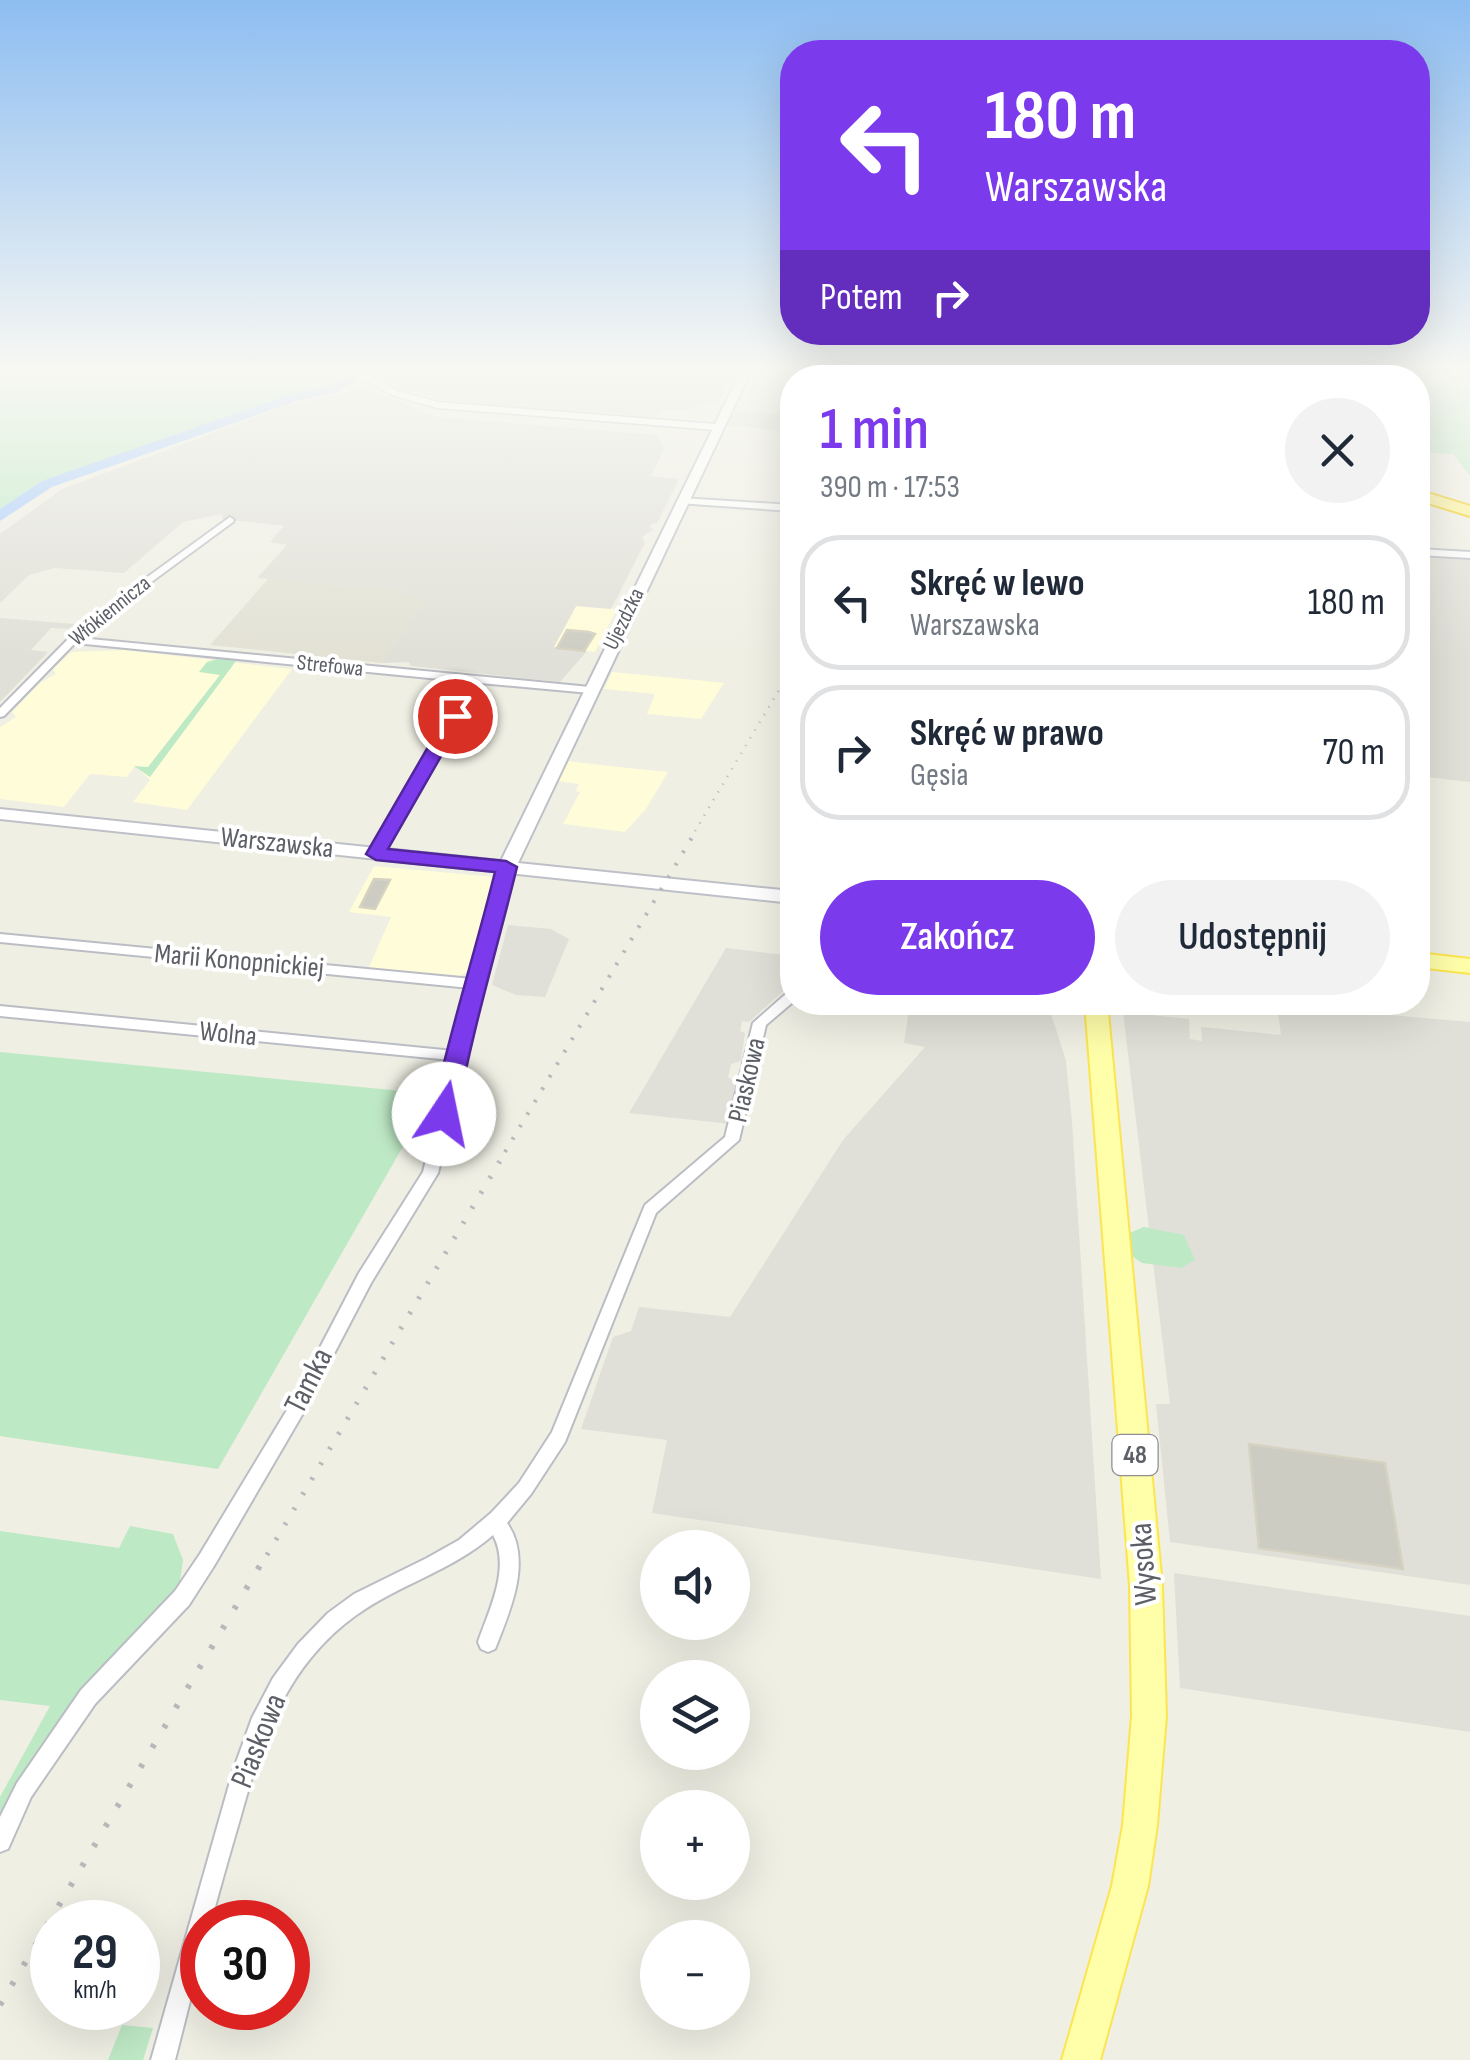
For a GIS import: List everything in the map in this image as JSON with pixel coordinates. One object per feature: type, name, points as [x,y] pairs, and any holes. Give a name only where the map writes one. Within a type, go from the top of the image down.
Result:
[{"type":"highway","points":[[1430,496],[1470,508]]},
{"type":"main road","name":"Ujezdzka","points":[[506,867],[696,469]]},
{"type":"main road","name":"Warszawska","points":[[0,814],[780,896]]},
{"type":"main road","points":[[1430,961],[1470,966]]},
{"type":"main road","name":"Wysoka","points":[[1081,2060],[1130,1886],[1150,1716],[1146,1586],[1097,1015]]},
{"type":"street","points":[[681,500],[780,507]]},
{"type":"street","name":"Włókiennicza","points":[[0,714],[72,640],[230,520]]},
{"type":"street","points":[[1430,553],[1470,555]]},
{"type":"street","name":"Strefowa","points":[[72,640],[590,690]]},
{"type":"street","points":[[376,854],[476,680]]},
{"type":"street","name":"Tamka","points":[[0,1841],[24,1790],[88,1697],[182,1598],[296,1410],[339,1324],[430,1173],[506,867]]},
{"type":"street","name":"Marii Konopnickiej","points":[[0,938],[478,984]]},
{"type":"street","name":"Piaskowa","points":[[163,2060],[253,1740],[280,1685],[309,1645],[340,1616],[392,1584],[450,1556],[495,1522],[542,1467],[559,1436],[650,1209],[732,1140],[760,1024],[780,1006]]},
{"type":"street","name":"Wolna","points":[[0,1011],[456,1056]]},
{"type":"street","points":[[488,1642],[512,1552],[506,1533],[495,1522]]},
{"type":"shaded area","points":[[115,469],[654,469],[651,476],[679,479],[657,523],[651,524],[654,529],[642,537],[645,543],[611,609],[576,606],[554,647],[587,651],[560,682],[411,666],[409,662],[382,663],[426,599],[403,596],[404,591],[257,578],[287,545],[270,542],[284,526],[222,519],[222,514],[183,522],[124,573],[55,568],[29,575],[0,603],[0,534],[62,489]]},
{"type":"shaded area","points":[[1430,554],[1470,557],[1470,782],[1430,777]]},
{"type":"shaded area","points":[[268,579],[405,591],[404,596],[427,598],[382,663],[210,645]]},
{"type":"shaded area","points":[[577,605],[617,609],[595,652],[553,647]]},
{"type":"shaded area","points":[[0,618],[75,624],[70,629],[51,628],[31,650],[48,652],[0,702]]},
{"type":"shaded area","points":[[126,650],[292,669],[187,810],[133,802],[150,780],[135,766],[127,777],[90,774],[64,807],[0,799],[0,727],[16,717],[12,712],[41,682],[56,674],[53,669],[71,652]]},
{"type":"shaded area","points":[[612,672],[724,683],[701,719],[647,714],[655,694],[604,689]]},
{"type":"shaded area","points":[[568,761],[668,772],[646,809],[625,832],[563,824],[580,792],[576,791],[579,784],[558,781]]},
{"type":"shaded area","points":[[374,866],[495,877],[467,972],[458,977],[368,969],[391,917],[349,912]]},
{"type":"shaded area","points":[[508,925],[551,929],[569,939],[545,997],[516,995],[492,985]]},
{"type":"shaded area","points":[[726,948],[780,955],[780,994],[749,1022],[742,1021],[740,1031],[745,1033],[741,1061],[731,1064],[728,1077],[736,1083],[730,1124],[629,1113]]},
{"type":"shaded area","points":[[908,1015],[1051,1015],[1066,1061],[1072,1122],[1101,1579],[652,1513],[667,1440],[581,1429],[613,1337],[631,1331],[639,1307],[730,1317],[843,1140],[925,1047],[904,1043]]},
{"type":"shaded area","points":[[1123,1015],[1189,1019],[1190,1039],[1202,1041],[1201,1027],[1281,1035],[1278,1015],[1391,1015],[1470,1022],[1470,1585],[1170,1542],[1156,1404],[1170,1404]]},
{"type":"shaded area","points":[[1174,1573],[1470,1616],[1470,1732],[1180,1688]]},
{"type":"green space","points":[[0,469],[88,469],[46,484],[0,514]]},
{"type":"green space","points":[[236,661],[150,777],[134,766],[148,767],[220,675],[199,672],[207,662]]},
{"type":"green space","points":[[0,1052],[433,1094],[218,1469],[0,1436]]},
{"type":"green space","points":[[1144,1227],[1184,1235],[1195,1260],[1181,1268],[1142,1263],[1129,1254],[1127,1234]]},
{"type":"green space","points":[[130,1526],[173,1534],[183,1560],[178,1596],[7,1813],[0,1812],[0,1797],[50,1706],[0,1700],[0,1531],[119,1548]]},
{"type":"green space","points":[[120,2030],[152,2030],[143,2060],[108,2060]]},
{"type":"building","points":[[567,630],[595,634],[584,651],[557,648]]},
{"type":"building","points":[[374,879],[390,880],[375,909],[360,907]]},
{"type":"building","points":[[1249,1444],[1385,1463],[1403,1569],[1259,1548]]},
{"type":"waterway","points":[[0,516],[47,484],[90,469]]},
{"type":"railway","points":[[695,831],[780,688]]},
{"type":"railway","points":[[505,1152],[697,829]]},
{"type":"railway","points":[[267,1555],[507,1149]]},
{"type":"railway","points":[[0,2005],[268,1552]]},
{"type":"route","points":[[444,1114],[506,867],[376,854],[455,716]]}]
